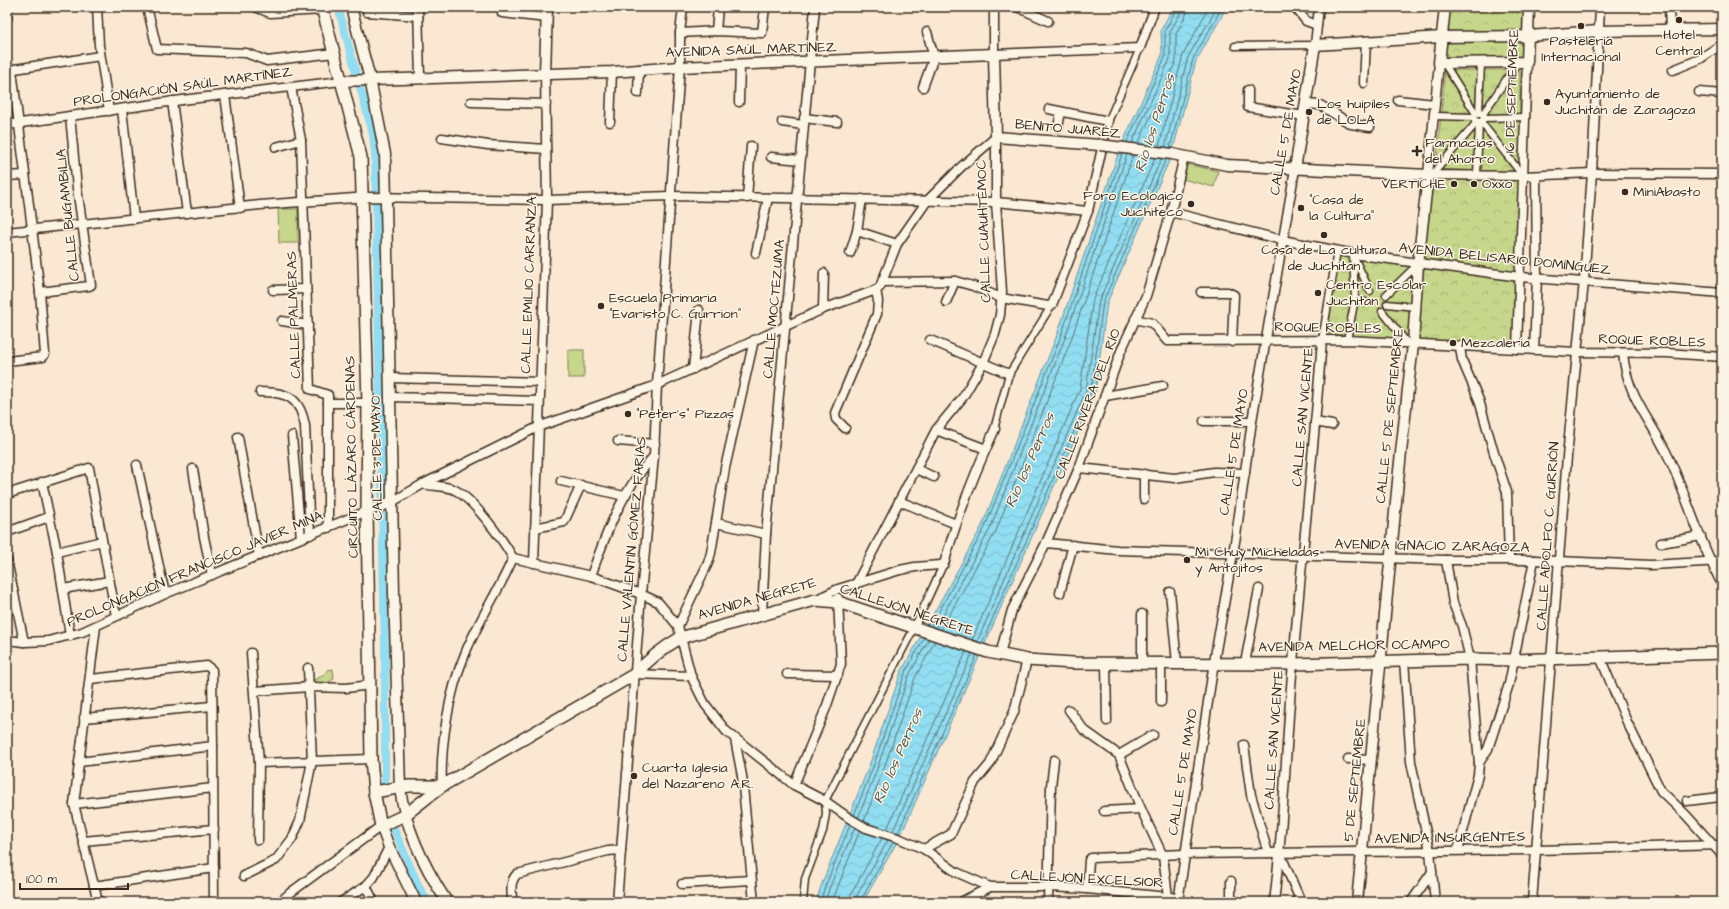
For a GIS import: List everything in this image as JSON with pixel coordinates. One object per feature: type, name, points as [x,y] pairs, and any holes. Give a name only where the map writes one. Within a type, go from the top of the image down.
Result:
[{"type":"main road","name":"CIRCUITO LÁZARO CÁRDENAS","points":[[322,8],[334,53],[356,80],[365,197],[368,403],[372,509],[370,685],[371,759],[374,792],[381,826]]},
{"type":"main road","name":"AVENIDA NEGRETE","points":[[381,826],[405,815],[442,786],[635,674],[648,660],[664,647],[680,638],[815,600]]},
{"type":"main road","name":"CALLEJÓN NEGRETE","points":[[815,600],[838,602],[988,652]]},
{"type":"main road","name":"AVENIDA MELCHOR OCAMPO","points":[[988,652],[1027,660],[1106,664],[1214,662],[1293,664],[1404,660],[1513,660],[1722,653]]},
{"type":"main road","points":[[374,792],[409,786],[442,786]]},
{"type":"street","points":[[7,19],[8,7]]},
{"type":"street","points":[[97,7],[100,56],[109,111]]},
{"type":"street","points":[[147,7],[158,49],[246,53],[267,61],[334,53]]},
{"type":"street","points":[[255,7],[270,13],[322,8]]},
{"type":"street","name":"CALLE 3 DE MAYO","points":[[350,7],[356,80],[385,154],[383,197],[390,378],[389,503],[400,788],[405,815],[421,856],[447,902]]},
{"type":"street","points":[[418,7],[420,78]]},
{"type":"street","name":"CALLE EMILIO CARRANZA","points":[[534,563],[547,200],[545,74],[547,7]]},
{"type":"street","name":"CALLE VALENTÍN GÓMEZ FARÍAS","points":[[617,902],[641,594],[655,444],[657,385],[680,67],[680,33],[683,7]]},
{"type":"street","points":[[716,32],[718,7]]},
{"type":"street","points":[[680,33],[762,33],[765,7]]},
{"type":"street","name":"CALLE MOCTEZUMA","points":[[762,614],[766,534],[815,7]]},
{"type":"street","name":"CALLE CUAUHTÉMOC","points":[[856,584],[936,430],[963,397],[983,363],[995,334],[1000,315],[1001,298],[996,202],[994,7]]},
{"type":"street","points":[[1017,7],[1048,20]]},
{"type":"street","points":[[803,902],[805,879],[823,831],[826,814],[825,801],[914,628],[944,564],[956,524],[995,429],[1009,374],[1052,305],[1088,211],[1108,121],[1140,48],[1155,7]]},
{"type":"street","points":[[1295,7],[1306,21],[1317,25]]},
{"type":"street","name":"CALLE 5 DE MAYO","points":[[1178,900],[1214,662],[1233,553],[1252,422],[1306,104],[1319,7]]},
{"type":"street","name":"CALLE 5 DE SEPTIEMBRE","points":[[1380,661],[1418,264],[1430,175],[1435,104],[1442,63],[1442,37],[1445,7]]},
{"type":"street","name":"16 DE SEPTIEMBRE","points":[[1517,349],[1526,117],[1522,62],[1528,36],[1529,7]]},
{"type":"street","name":"CALLE ADOLFO C. GURRIÓN","points":[[1532,902],[1560,562],[1561,524],[1576,352],[1584,281],[1592,173],[1600,7]]},
{"type":"street","points":[[1669,7],[1670,30]]},
{"type":"street","points":[[367,12],[418,16]]},
{"type":"street","points":[[502,13],[547,18]]},
{"type":"street","points":[[1235,46],[1315,45],[1442,37],[1528,36],[1599,31],[1722,29]]},
{"type":"street","points":[[923,87],[934,57],[927,32]]},
{"type":"street","points":[[1364,83],[1366,41]]},
{"type":"street","points":[[1673,70],[1700,59],[1722,44]]},
{"type":"street","name":"AVENIDA SAÚL MARTÍNEZ","points":[[356,80],[612,72],[680,67],[1140,48]]},
{"type":"street","points":[[7,361],[43,357],[45,354],[40,292],[18,123],[9,70],[100,56]]},
{"type":"street","points":[[1442,63],[1522,62]]},
{"type":"street","points":[[1430,175],[1479,118],[1522,62]]},
{"type":"street","points":[[1442,63],[1479,118],[1523,176]]},
{"type":"street","points":[[1477,175],[1481,63]]},
{"type":"street","points":[[739,102],[740,65]]},
{"type":"street","points":[[638,93],[639,69]]},
{"type":"street","points":[[610,122],[612,72]]},
{"type":"street","name":"PROLONGACIÓN SAÚL MARTÍNEZ","points":[[7,125],[172,101],[356,80]]},
{"type":"street","name":"CALLE PALMERAS","points":[[291,87],[301,140],[310,389],[328,395],[328,403]]},
{"type":"street","points":[[1248,90],[1248,107],[1304,116]]},
{"type":"street","points":[[1698,92],[1722,94]]},
{"type":"street","points":[[225,95],[240,208]]},
{"type":"street","points":[[1398,100],[1435,104]]},
{"type":"street","points":[[172,101],[187,213]]},
{"type":"street","points":[[471,102],[546,104]]},
{"type":"street","points":[[1306,104],[1320,106],[1351,124],[1370,127]]},
{"type":"street","points":[[122,109],[134,219]]},
{"type":"street","points":[[1049,109],[1108,121]]},
{"type":"street","points":[[1058,127],[1061,112]]},
{"type":"street","name":"CALLE BUGAMBILIA","points":[[40,292],[89,286],[91,284],[82,225],[70,116]]},
{"type":"street","points":[[1434,116],[1479,118],[1526,117]]},
{"type":"street","points":[[782,122],[837,122]]},
{"type":"street","points":[[372,509],[389,503],[423,484],[538,427],[657,385],[822,309],[876,290],[880,287],[897,244],[926,201],[961,167],[996,137]]},
{"type":"street","name":"BENITO JUARÉZ","points":[[996,137],[1100,145],[1172,154],[1227,165],[1430,175],[1536,176],[1592,173],[1722,174]]},
{"type":"street","points":[[442,138],[488,145],[546,149]]},
{"type":"street","points":[[276,147],[301,140]]},
{"type":"street","points":[[747,198],[751,146]]},
{"type":"street","name":"CALLE RIVERA DEL RÍO","points":[[1000,654],[1012,610],[1046,543],[1079,468],[1121,351],[1146,296],[1171,212],[1184,156]]},
{"type":"street","points":[[771,157],[800,160]]},
{"type":"street","points":[[7,176],[25,175]]},
{"type":"street","points":[[1534,350],[1537,278],[1536,176]]},
{"type":"street","points":[[7,232],[187,213],[365,197],[547,200],[671,196],[862,199],[996,202],[1088,211]]},
{"type":"street","points":[[756,253],[768,198]]},
{"type":"street","points":[[850,253],[857,231],[862,199]]},
{"type":"street","name":"AVENIDA BELISARIO DOMÍNGUEZ","points":[[1171,212],[1282,240],[1353,254],[1418,264],[1520,277],[1722,293]]},
{"type":"street","points":[[857,231],[897,244]]},
{"type":"street","points":[[1322,340],[1337,251]]},
{"type":"street","points":[[1353,254],[1370,291]]},
{"type":"street","points":[[1347,340],[1355,299],[1353,254]]},
{"type":"street","points":[[1386,295],[1418,264]]},
{"type":"street","points":[[822,309],[824,273]]},
{"type":"street","points":[[882,282],[955,281],[973,286],[1001,298],[1048,306],[1052,305]]},
{"type":"street","points":[[946,302],[955,281]]},
{"type":"street","points":[[273,290],[306,289]]},
{"type":"street","points":[[845,428],[836,419],[835,413],[877,314],[878,301],[876,290]]},
{"type":"street","points":[[1201,292],[1228,292],[1234,295],[1232,342]]},
{"type":"street","points":[[1355,299],[1365,302]]},
{"type":"street","points":[[1386,304],[1415,307]]},
{"type":"street","points":[[693,369],[699,310]]},
{"type":"street","points":[[1382,311],[1410,344]]},
{"type":"street","name":"ROQUE ROBLES","points":[[1135,319],[1152,323],[1167,341],[1232,342],[1267,340],[1347,340],[1460,347],[1576,352],[1667,353],[1722,357]]},
{"type":"street","points":[[282,321],[308,325]]},
{"type":"street","points":[[423,484],[453,489],[465,496],[503,541],[513,558],[591,576],[641,594],[658,602],[678,626],[708,563],[725,468],[754,340]]},
{"type":"street","points":[[930,340],[1009,374]]},
{"type":"street","name":"CALLE SAN VICENTE","points":[[1274,902],[1280,853],[1293,664],[1316,422],[1322,340]]},
{"type":"street","points":[[1460,347],[1462,360],[1479,400],[1507,492],[1509,560]]},
{"type":"street","points":[[1623,353],[1627,380],[1637,403],[1657,434],[1670,459],[1710,562],[1722,584]]},
{"type":"street","points":[[390,378],[540,382]]},
{"type":"street","points":[[1105,396],[1163,386]]},
{"type":"street","points":[[260,392],[278,392],[293,400],[302,411],[305,426],[310,535]]},
{"type":"street","points":[[390,397],[539,401]]},
{"type":"street","points":[[328,528],[328,403],[368,403]]},
{"type":"street","points":[[1204,421],[1252,422]]},
{"type":"street","points":[[1316,422],[1332,425]]},
{"type":"street","points":[[936,430],[986,449]]},
{"type":"street","points":[[292,436],[301,538]]},
{"type":"street","points":[[238,437],[259,556]]},
{"type":"street","points":[[618,441],[655,444]]},
{"type":"street","points":[[591,576],[606,534],[624,496],[644,467],[654,456]]},
{"type":"street","points":[[137,465],[165,594]]},
{"type":"street","points":[[7,494],[89,468],[116,616]]},
{"type":"street","points":[[1079,468],[1175,478],[1214,472],[1245,473]]},
{"type":"street","points":[[193,469],[212,575]]},
{"type":"street","points":[[916,469],[934,477]]},
{"type":"street","points":[[1144,474],[1144,499]]},
{"type":"street","points":[[561,481],[624,496]]},
{"type":"street","points":[[42,482],[63,589],[70,636]]},
{"type":"street","points":[[535,528],[564,522],[582,485]]},
{"type":"street","points":[[899,501],[956,524]]},
{"type":"street","name":"PROLONGACIÓN FRANCISCO JAVIER MINA","points":[[7,640],[24,642],[48,641],[70,636],[96,626],[165,594],[372,509]]},
{"type":"street","points":[[7,532],[49,518]]},
{"type":"street","points":[[716,523],[766,534]]},
{"type":"street","points":[[1661,543],[1701,536]]},
{"type":"street","points":[[56,552],[102,541]]},
{"type":"street","name":"AVENIDA IGNACIO ZARAGOZA","points":[[1046,543],[1118,550],[1446,560],[1534,560],[1650,565],[1722,561]]},
{"type":"street","points":[[1060,593],[1073,545]]},
{"type":"street","points":[[442,786],[441,770],[453,688],[465,653],[513,558]]},
{"type":"street","points":[[7,560],[24,642]]},
{"type":"street","points":[[1446,560],[1453,602],[1462,626],[1470,659],[1479,763],[1478,775],[1458,850]]},
{"type":"street","points":[[1479,763],[1488,750],[1509,684],[1534,560]]},
{"type":"street","name":"AVENIDA NEGRETE","points":[[815,600],[838,589],[900,570],[944,564]]},
{"type":"street","points":[[63,589],[109,581]]},
{"type":"street","points":[[794,785],[838,675],[842,655],[838,589]]},
{"type":"street","points":[[1245,663],[1259,589]]},
{"type":"street","points":[[1170,592],[1177,663]]},
{"type":"street","points":[[1142,614],[1142,664]]},
{"type":"street","points":[[96,626],[91,679],[84,718],[74,804],[98,902]]},
{"type":"street","name":"CALLEJÓN EXCELSIOR","points":[[678,626],[691,676],[713,716],[735,739],[794,785],[825,801],[866,828],[887,834],[924,849],[956,872],[990,887],[1049,887],[1087,889],[1141,898],[1168,897],[1178,900]]},
{"type":"street","points":[[251,653],[255,691],[259,763],[258,840]]},
{"type":"street","points":[[1600,657],[1627,722],[1661,791],[1718,845],[1722,855]]},
{"type":"street","points":[[924,849],[951,834],[975,782],[990,764],[1014,712],[1027,660]]},
{"type":"street","points":[[1404,660],[1411,762],[1430,851],[1435,902]]},
{"type":"street","name":"5 DE SEPTIEMBRE","points":[[1356,902],[1380,661]]},
{"type":"street","points":[[1106,664],[1107,721]]},
{"type":"street","points":[[1161,664],[1162,702]]},
{"type":"street","points":[[91,679],[207,666],[212,670],[214,902]]},
{"type":"street","points":[[244,876],[276,860],[292,839],[300,821],[312,761],[308,668]]},
{"type":"street","points":[[635,674],[691,676]]},
{"type":"street","points":[[787,674],[838,675]]},
{"type":"street","points":[[255,691],[309,687],[346,688],[370,685]]},
{"type":"street","points":[[84,718],[212,706]]},
{"type":"street","points":[[1069,710],[1084,730],[1119,755],[1162,856],[1168,897]]},
{"type":"street","points":[[1119,755],[1152,735]]},
{"type":"street","points":[[735,739],[742,776],[754,902]]},
{"type":"street","points":[[1244,745],[1251,795],[1268,853]]},
{"type":"street","points":[[79,762],[213,746]]},
{"type":"street","points":[[259,763],[371,759]]},
{"type":"street","points":[[1348,759],[1370,760]]},
{"type":"street","points":[[1048,902],[1051,782],[1054,760]]},
{"type":"street","points":[[74,804],[213,788]]},
{"type":"street","points":[[1687,801],[1720,797]]},
{"type":"street","points":[[1104,811],[1141,809]]},
{"type":"street","points":[[280,902],[381,826]]},
{"type":"street","name":"CIRCUITO LÁZARO CÁRDENAS","points":[[381,826],[389,847],[416,902]]},
{"type":"street","points":[[83,841],[214,829]]},
{"type":"street","name":"AVENIDA INSURGENTES","points":[[1087,889],[1089,860],[1091,858],[1184,854],[1537,850],[1718,845]]},
{"type":"street","points":[[340,902],[366,886],[374,877],[389,847]]},
{"type":"street","points":[[512,902],[511,884],[512,879],[517,874],[608,851],[621,850]]},
{"type":"street","points":[[1280,853],[1301,902]]},
{"type":"street","points":[[94,886],[214,868]]},
{"type":"street","points":[[1411,902],[1432,872]]},
{"type":"street","points":[[682,884],[751,880]]},
{"type":"street","points":[[1231,881],[1231,902]]},
{"type":"street","points":[[366,886],[374,902]]},
{"type":"street","points":[[961,902],[990,887]]},
{"type":"green space","points":[[1445,7],[1529,7],[1527,62],[1439,63]]},
{"type":"green space","points":[[1445,70],[1520,70],[1520,173],[1436,169]]},
{"type":"green space","points":[[1186,164],[1218,171],[1214,187],[1182,179]]},
{"type":"green space","points":[[1428,175],[1523,176],[1517,349],[1460,347],[1409,339],[1328,334],[1337,252],[1418,264]]},
{"type":"green space","points":[[278,209],[298,209],[298,243],[279,243]]},
{"type":"green space","points":[[568,350],[584,350],[584,378],[568,378]]},
{"type":"green space","points":[[333,669],[334,679],[321,687],[314,686],[314,680],[324,675],[327,670]]},
{"type":"water","name":"Rio los Perros","points":[[1173,7],[1225,7],[1222,16],[1196,61],[1172,154],[1107,303],[1095,393],[901,835],[863,902],[816,902],[869,766],[901,672],[982,526],[1057,335],[1119,151],[1162,55],[1161,30]]},
{"type":"waterway","points":[[338,7],[373,134],[375,152],[385,650],[385,791]]},
{"type":"waterway","points":[[394,829],[419,887],[428,902]]},
{"type":"place","name":"Hotel Central","points":[[1679,20]]},
{"type":"place","name":"Pastelería Internacional","points":[[1581,26]]},
{"type":"place","name":"Ayuntamiento de Juchitán de Zaragoza","points":[[1547,102]]},
{"type":"place","name":"Los huipiles de LOLA","points":[[1309,112]]},
{"type":"place","name":"Farmacias del Ahorro","points":[[1417,151]]},
{"type":"place","name":"VERTICHE","points":[[1454,184]]},
{"type":"place","name":"Oxxo","points":[[1474,184]]},
{"type":"place","name":"MiniAbasto","points":[[1625,192]]},
{"type":"place","name":"Foro Ecologico Juchiteco","points":[[1191,204]]},
{"type":"place","name":"\"Casa de la Cultura\"","points":[[1301,208]]},
{"type":"place","name":"Casa de La cultura de Juchitan","points":[[1324,235]]},
{"type":"place","name":"Centro Escolar Juchitan","points":[[1318,293]]},
{"type":"place","name":"Escuela Primaria \"Evaristo C. Gurrion\"","points":[[601,306]]},
{"type":"place","name":"Mezcalería","points":[[1453,343]]},
{"type":"place","name":"\"Peter's\" Pizzas","points":[[628,414]]},
{"type":"place","name":"Mi Chuy Micheladas y Antojitos","points":[[1187,560]]},
{"type":"place","name":"Cuarta Iglesia del Nazareno A.R.","points":[[634,776]]}]
